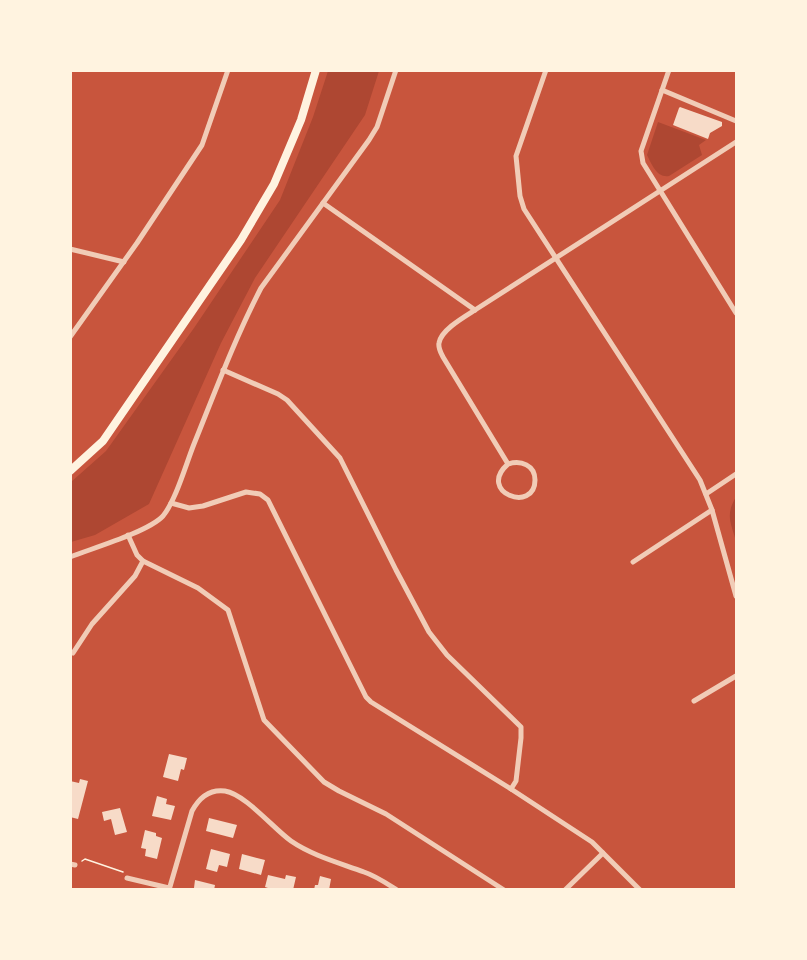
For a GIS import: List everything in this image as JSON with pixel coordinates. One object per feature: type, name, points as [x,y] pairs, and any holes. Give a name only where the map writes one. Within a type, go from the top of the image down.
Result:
[{"type":"main road","points":[[70,471],[103,441],[241,240],[273,184],[301,120],[316,70]]},
{"type":"street","points":[[70,337],[124,262],[202,145],[228,70]]},
{"type":"street","points":[[70,556],[128,535],[158,520],[163,515],[171,503],[223,370],[251,307],[261,288],[377,127],[396,70]]},
{"type":"street","points":[[546,70],[516,156],[520,196],[525,209],[699,480],[712,510],[736,596]]},
{"type":"street","points":[[669,70],[641,152],[643,163],[736,313]]},
{"type":"street","points":[[662,90],[736,121]]},
{"type":"street","points":[[508,464],[443,357],[439,347],[440,340],[446,331],[556,257],[736,142]]},
{"type":"street","points":[[323,203],[475,310]]},
{"type":"street","points":[[70,249],[124,262]]},
{"type":"street","points":[[223,370],[287,400],[340,458],[429,632],[447,655],[521,727],[516,781],[511,789]]},
{"type":"street","points":[[516,462],[530,467],[535,480],[534,488],[529,494],[515,498],[508,496],[502,490],[499,476],[508,464],[516,462]]},
{"type":"street","points":[[706,494],[736,474]]},
{"type":"street","points":[[171,503],[189,508],[203,506],[246,492],[260,494],[268,500],[366,697],[592,842],[640,890]]},
{"type":"street","points":[[633,562],[712,510]]},
{"type":"street","points":[[128,535],[137,555],[143,561],[198,588],[228,610],[264,720],[324,782],[386,814],[504,890]]},
{"type":"street","points":[[73,654],[92,624],[135,576],[143,561]]},
{"type":"street","points":[[694,701],[736,676]]},
{"type":"street","points":[[127,878],[169,889],[192,811],[202,798],[217,791],[231,793],[246,802],[294,843],[330,860],[372,875],[397,890]]},
{"type":"street","points":[[565,890],[603,853]]},
{"type":"path","points":[[73,865],[85,859],[123,872],[127,878]]},
{"type":"shaded area","points":[[328,71],[379,71],[365,115],[255,278],[221,343],[149,504],[95,535],[71,542],[71,482],[106,451],[194,328],[280,200],[313,117]]},
{"type":"shaded area","points":[[658,122],[706,140],[699,145],[702,155],[669,176],[658,173],[647,155]]},
{"type":"shaded area","points":[[736,497],[736,541],[730,514]]},
{"type":"building","points":[[680,107],[722,122],[722,126],[710,133],[708,139],[673,125]]},
{"type":"building","points":[[169,754],[187,758],[178,781],[163,777]]},
{"type":"building","points":[[80,779],[88,781],[78,819],[70,817],[70,781],[79,783]]},
{"type":"building","points":[[157,796],[167,799],[166,804],[175,806],[171,820],[152,816]]},
{"type":"building","points":[[120,808],[127,832],[115,835],[111,819],[104,821],[102,812]]},
{"type":"building","points":[[209,818],[237,825],[233,838],[206,831]]},
{"type":"building","points":[[145,830],[156,833],[156,836],[162,838],[157,859],[145,856],[146,849],[141,848]]},
{"type":"building","points":[[211,849],[230,854],[227,867],[219,865],[217,872],[206,869]]},
{"type":"building","points":[[242,854],[265,860],[261,875],[239,869]]},
{"type":"building","points":[[268,875],[285,879],[286,875],[296,877],[293,890],[274,890],[265,887]]},
{"type":"building","points":[[320,876],[331,879],[329,890],[314,890]]},
{"type":"building","points":[[195,880],[215,885],[214,890],[196,890]]}]
